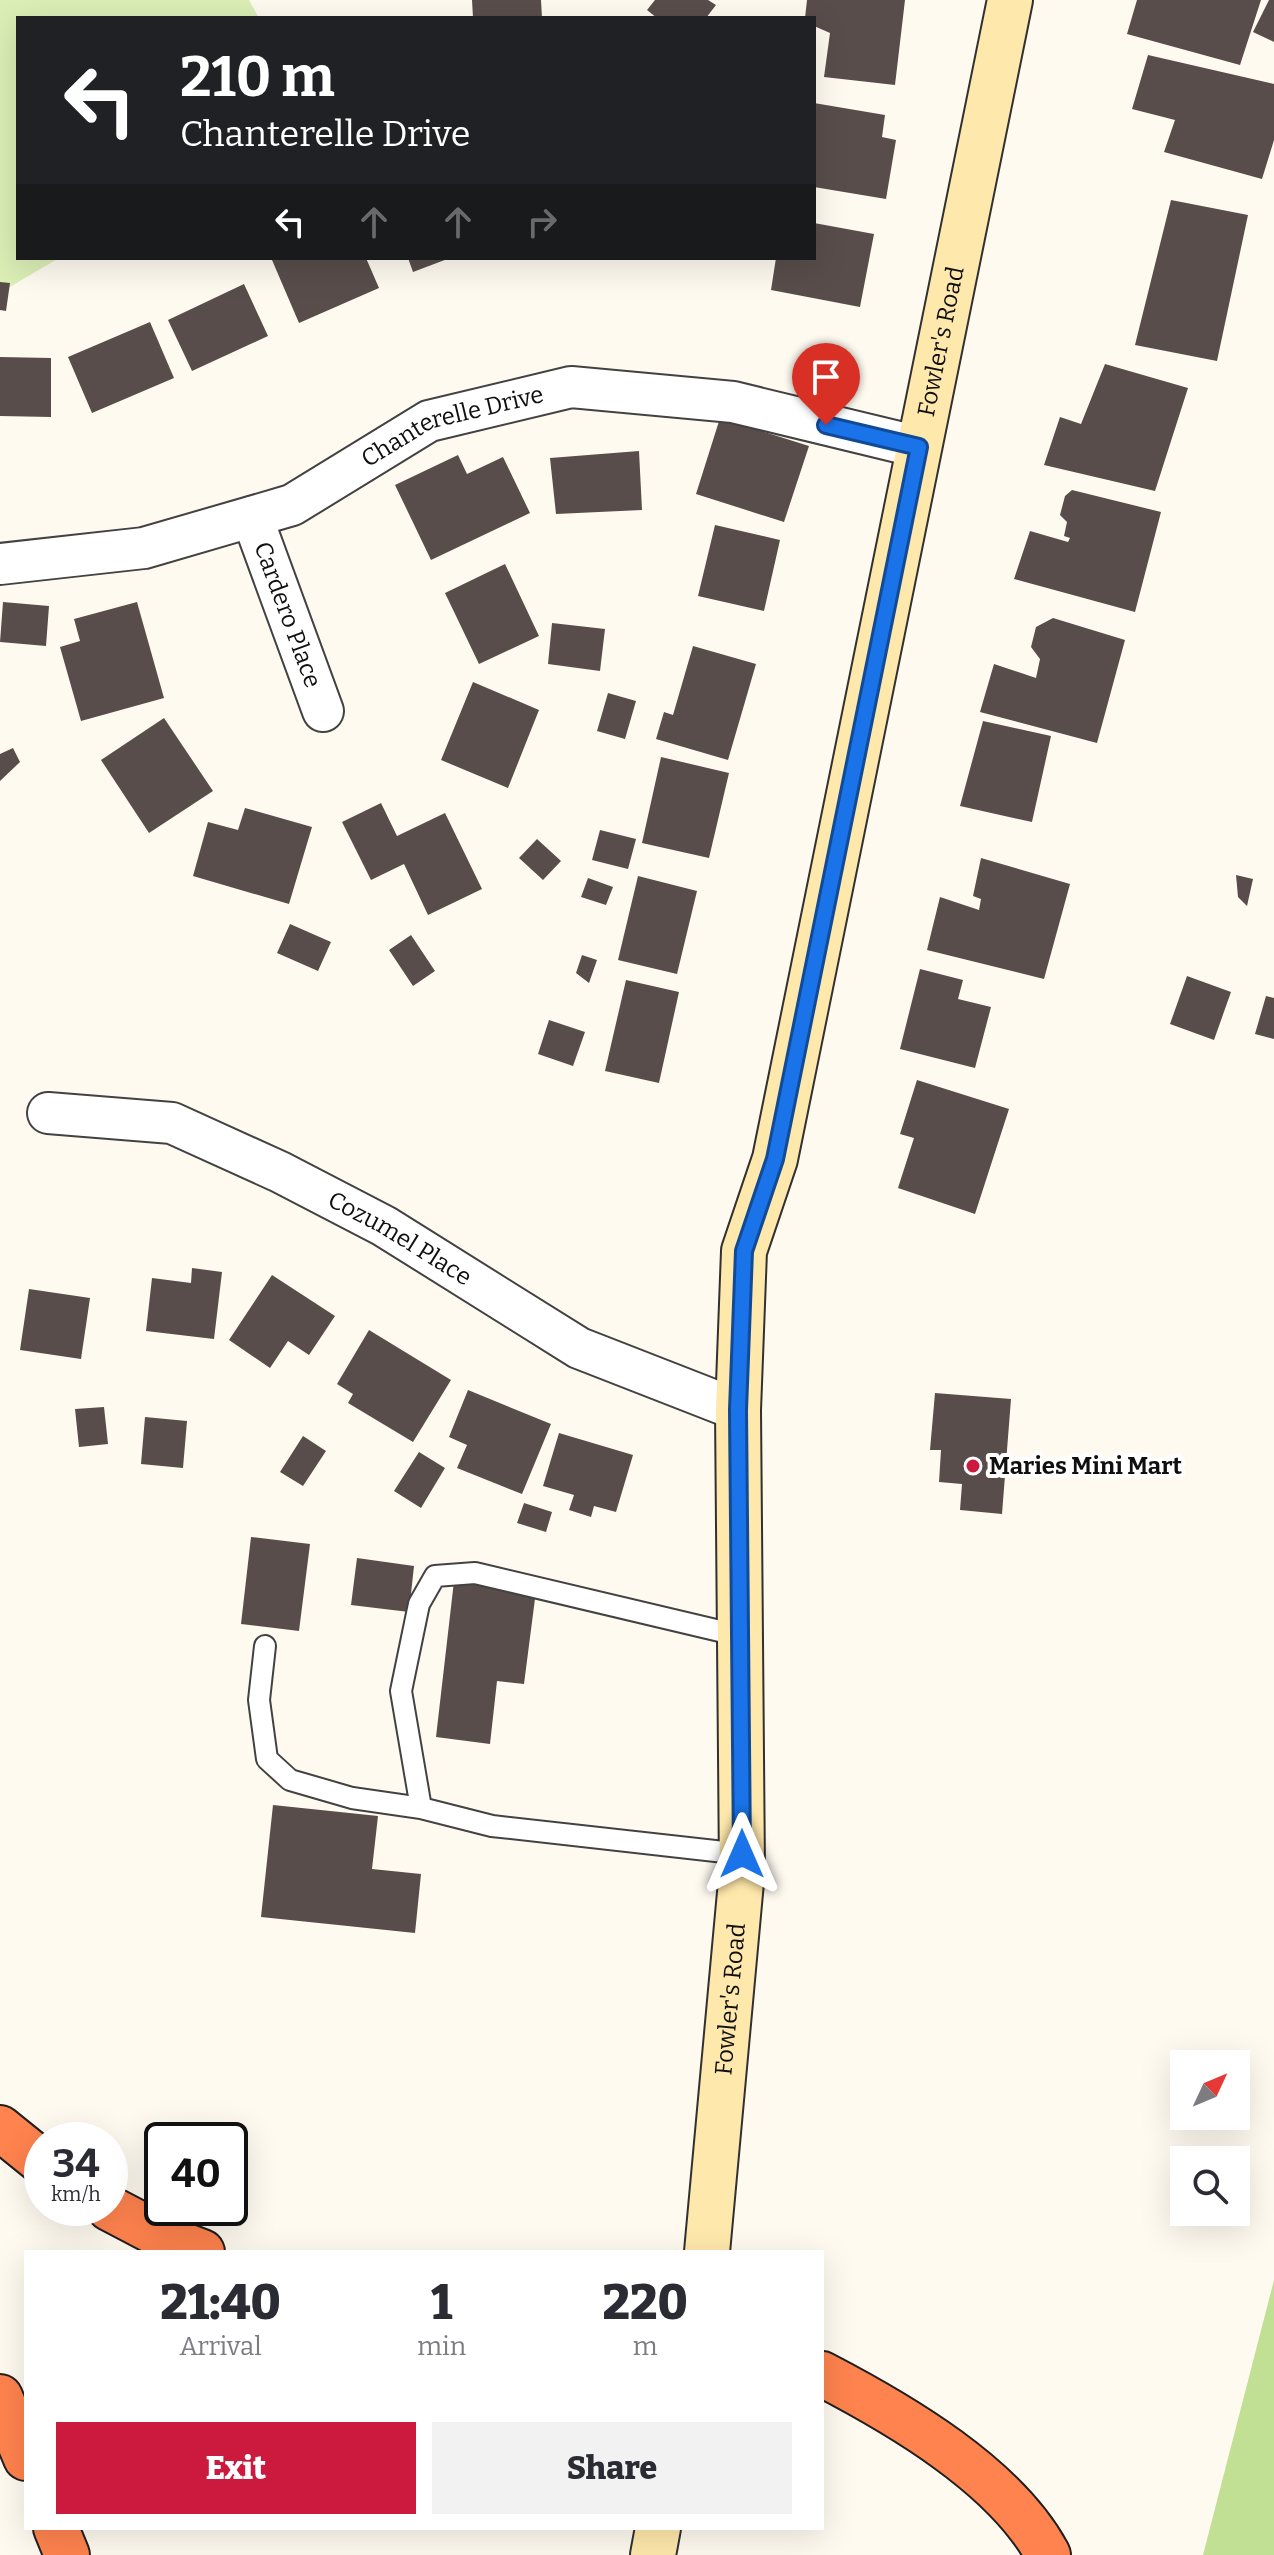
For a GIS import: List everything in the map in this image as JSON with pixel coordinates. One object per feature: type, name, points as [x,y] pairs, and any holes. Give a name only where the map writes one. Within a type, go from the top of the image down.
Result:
[{"type":"highway","points":[[0,2128],[24,2147]]},
{"type":"highway","points":[[128,2218],[197,2250]]},
{"type":"highway","points":[[824,2375],[887,2407],[971,2467],[1036,2532],[1048,2555]]},
{"type":"highway","points":[[0,2397],[24,2453]]},
{"type":"highway","points":[[57,2530],[67,2555]]},
{"type":"street","name":"Fowler's Road","points":[[707,2250],[718,2164],[742,1854],[738,1410],[744,1251],[775,1159],[1010,0]]},
{"type":"street","name":"Chanterelle Drive","points":[[0,564],[144,548],[292,505],[429,421],[571,387],[733,402],[919,447]]},
{"type":"street","name":"Cardero Place","points":[[252,517],[323,711]]},
{"type":"street","name":"Cozumel Place","points":[[48,1113],[172,1123],[280,1172],[384,1226],[579,1348],[738,1410]]},
{"type":"street","points":[[653,2555],[658,2530]]},
{"type":"lane","points":[[421,1808],[401,1691],[419,1604],[435,1576],[475,1573],[741,1636]]},
{"type":"lane","points":[[265,1646],[259,1700],[267,1759],[290,1780],[352,1798],[421,1808],[492,1826],[742,1854]]},
{"type":"green space","points":[[0,0],[249,0],[258,16],[16,16],[16,260],[56,260],[0,290]]},
{"type":"green space","points":[[1274,2280],[1274,2555],[1203,2555]]},
{"type":"building","points":[[472,0],[541,0],[542,16],[473,16]]},
{"type":"building","points":[[655,0],[708,0],[716,5],[708,16],[654,16],[647,10]]},
{"type":"building","points":[[807,0],[905,0],[895,85],[824,77],[830,33],[816,27],[816,16],[805,16]]},
{"type":"building","points":[[1137,0],[1261,0],[1240,65],[1127,34]]},
{"type":"building","points":[[1269,0],[1274,0],[1274,42],[1253,32]]},
{"type":"building","points":[[1148,55],[1274,84],[1274,140],[1262,179],[1164,152],[1175,120],[1132,109]]},
{"type":"building","points":[[816,103],[885,115],[882,137],[896,140],[886,199],[816,187]]},
{"type":"building","points":[[1171,200],[1248,215],[1217,361],[1135,345]]},
{"type":"building","points":[[816,223],[874,234],[860,307],[771,290],[776,260],[816,260]]},
{"type":"building","points":[[272,260],[367,260],[379,288],[299,323]]},
{"type":"building","points":[[409,260],[445,260],[413,272]]},
{"type":"building","points":[[0,282],[10,283],[6,311],[0,310]]},
{"type":"building","points":[[244,284],[268,336],[192,371],[168,320]]},
{"type":"building","points":[[150,322],[174,378],[92,413],[68,357]]},
{"type":"building","points":[[0,357],[51,358],[51,417],[0,416]]},
{"type":"building","points":[[1105,364],[1188,388],[1155,491],[1044,465],[1060,417],[1081,424]]},
{"type":"building","points":[[720,418],[809,446],[784,522],[696,494]]},
{"type":"building","points":[[639,451],[642,510],[556,514],[550,458]]},
{"type":"building","points":[[458,455],[467,474],[503,457],[530,513],[431,560],[395,485]]},
{"type":"building","points":[[1072,490],[1161,512],[1135,612],[1014,579],[1030,531],[1068,542],[1070,538],[1064,536],[1067,522],[1060,515],[1065,496]]},
{"type":"building","points":[[715,525],[780,540],[764,611],[698,596]]},
{"type":"building","points":[[505,564],[539,636],[479,664],[445,593]]},
{"type":"building","points":[[3,602],[49,606],[46,646],[0,642]]},
{"type":"building","points":[[137,602],[164,698],[81,721],[60,647],[80,641],[74,619]]},
{"type":"building","points":[[1053,618],[1125,640],[1097,743],[980,712],[994,664],[1036,678],[1040,659],[1031,647],[1036,627]]},
{"type":"building","points":[[552,623],[605,629],[600,671],[548,664]]},
{"type":"building","points":[[693,646],[756,664],[728,760],[656,739],[664,712],[673,715]]},
{"type":"building","points":[[473,682],[539,710],[508,788],[441,760]]},
{"type":"building","points":[[608,693],[636,701],[625,739],[597,731]]},
{"type":"building","points":[[164,718],[213,791],[149,833],[101,760]]},
{"type":"building","points":[[983,721],[1051,736],[1032,822],[960,806]]},
{"type":"building","points":[[13,748],[20,762],[0,781],[0,754]]},
{"type":"building","points":[[661,757],[729,773],[709,858],[642,843]]},
{"type":"building","points":[[381,803],[397,836],[445,813],[482,889],[428,915],[404,864],[371,880],[342,822]]},
{"type":"building","points":[[245,808],[312,827],[289,904],[193,876],[208,822],[238,830]]},
{"type":"building","points":[[600,830],[636,839],[628,869],[592,860]]},
{"type":"building","points":[[537,839],[561,861],[543,880],[519,858]]},
{"type":"building","points":[[981,858],[1070,884],[1044,979],[927,950],[940,897],[979,910],[981,899],[973,896]]},
{"type":"building","points":[[1236,875],[1253,879],[1247,906],[1238,897]]},
{"type":"building","points":[[638,876],[697,891],[677,974],[618,960]]},
{"type":"building","points":[[588,878],[613,887],[606,905],[581,897]]},
{"type":"building","points":[[290,924],[331,942],[318,971],[277,953]]},
{"type":"building","points":[[411,935],[435,971],[413,986],[389,950]]},
{"type":"building","points":[[582,955],[597,960],[589,983],[576,973]]},
{"type":"building","points":[[920,969],[963,980],[958,999],[991,1007],[975,1068],[900,1049]]},
{"type":"building","points":[[1187,976],[1231,992],[1214,1040],[1170,1024]]},
{"type":"building","points":[[626,980],[679,992],[659,1083],[605,1071]]},
{"type":"building","points":[[1266,996],[1274,998],[1274,1039],[1255,1034]]},
{"type":"building","points":[[549,1020],[585,1032],[573,1066],[538,1054]]},
{"type":"building","points":[[917,1080],[1009,1109],[975,1214],[898,1188],[914,1138],[900,1134]]},
{"type":"building","points":[[192,1268],[222,1272],[214,1339],[146,1331],[152,1278],[191,1283]]},
{"type":"building","points":[[272,1275],[335,1316],[309,1355],[288,1341],[270,1368],[229,1340]]},
{"type":"building","points":[[29,1289],[90,1298],[81,1359],[20,1350]]},
{"type":"building","points":[[369,1330],[451,1380],[413,1442],[348,1403],[353,1394],[337,1384]]},
{"type":"building","points":[[468,1390],[551,1424],[522,1494],[457,1468],[467,1445],[449,1437]]},
{"type":"building","name":"Maries Mini Mart","points":[[935,1393],[1011,1399],[1002,1514],[960,1510],[962,1484],[939,1482],[941,1450],[930,1450]]},
{"type":"building","points":[[104,1407],[108,1444],[79,1447],[75,1409]]},
{"type":"building","points":[[145,1417],[187,1421],[183,1468],[141,1464]]},
{"type":"building","points":[[559,1433],[633,1455],[616,1512],[594,1506],[591,1517],[569,1510],[574,1495],[543,1486]]},
{"type":"building","points":[[303,1436],[326,1451],[303,1486],[280,1472]]},
{"type":"building","points":[[419,1452],[445,1468],[421,1508],[394,1491]]},
{"type":"building","points":[[524,1503],[552,1512],[546,1532],[517,1523]]},
{"type":"building","points":[[251,1537],[310,1544],[299,1631],[241,1624]]},
{"type":"building","points":[[357,1558],[414,1566],[409,1612],[351,1605]]},
{"type":"building","points":[[454,1581],[536,1591],[524,1684],[497,1681],[490,1744],[436,1737]]},
{"type":"building","points":[[273,1805],[378,1816],[372,1869],[421,1874],[415,1933],[261,1917]]},
{"type":"place","name":"Maries Mini Mart","points":[[973,1466]]},
{"type":"route","points":[[742,1854],[738,1410],[744,1251],[775,1159],[919,447],[826,425]]}]
